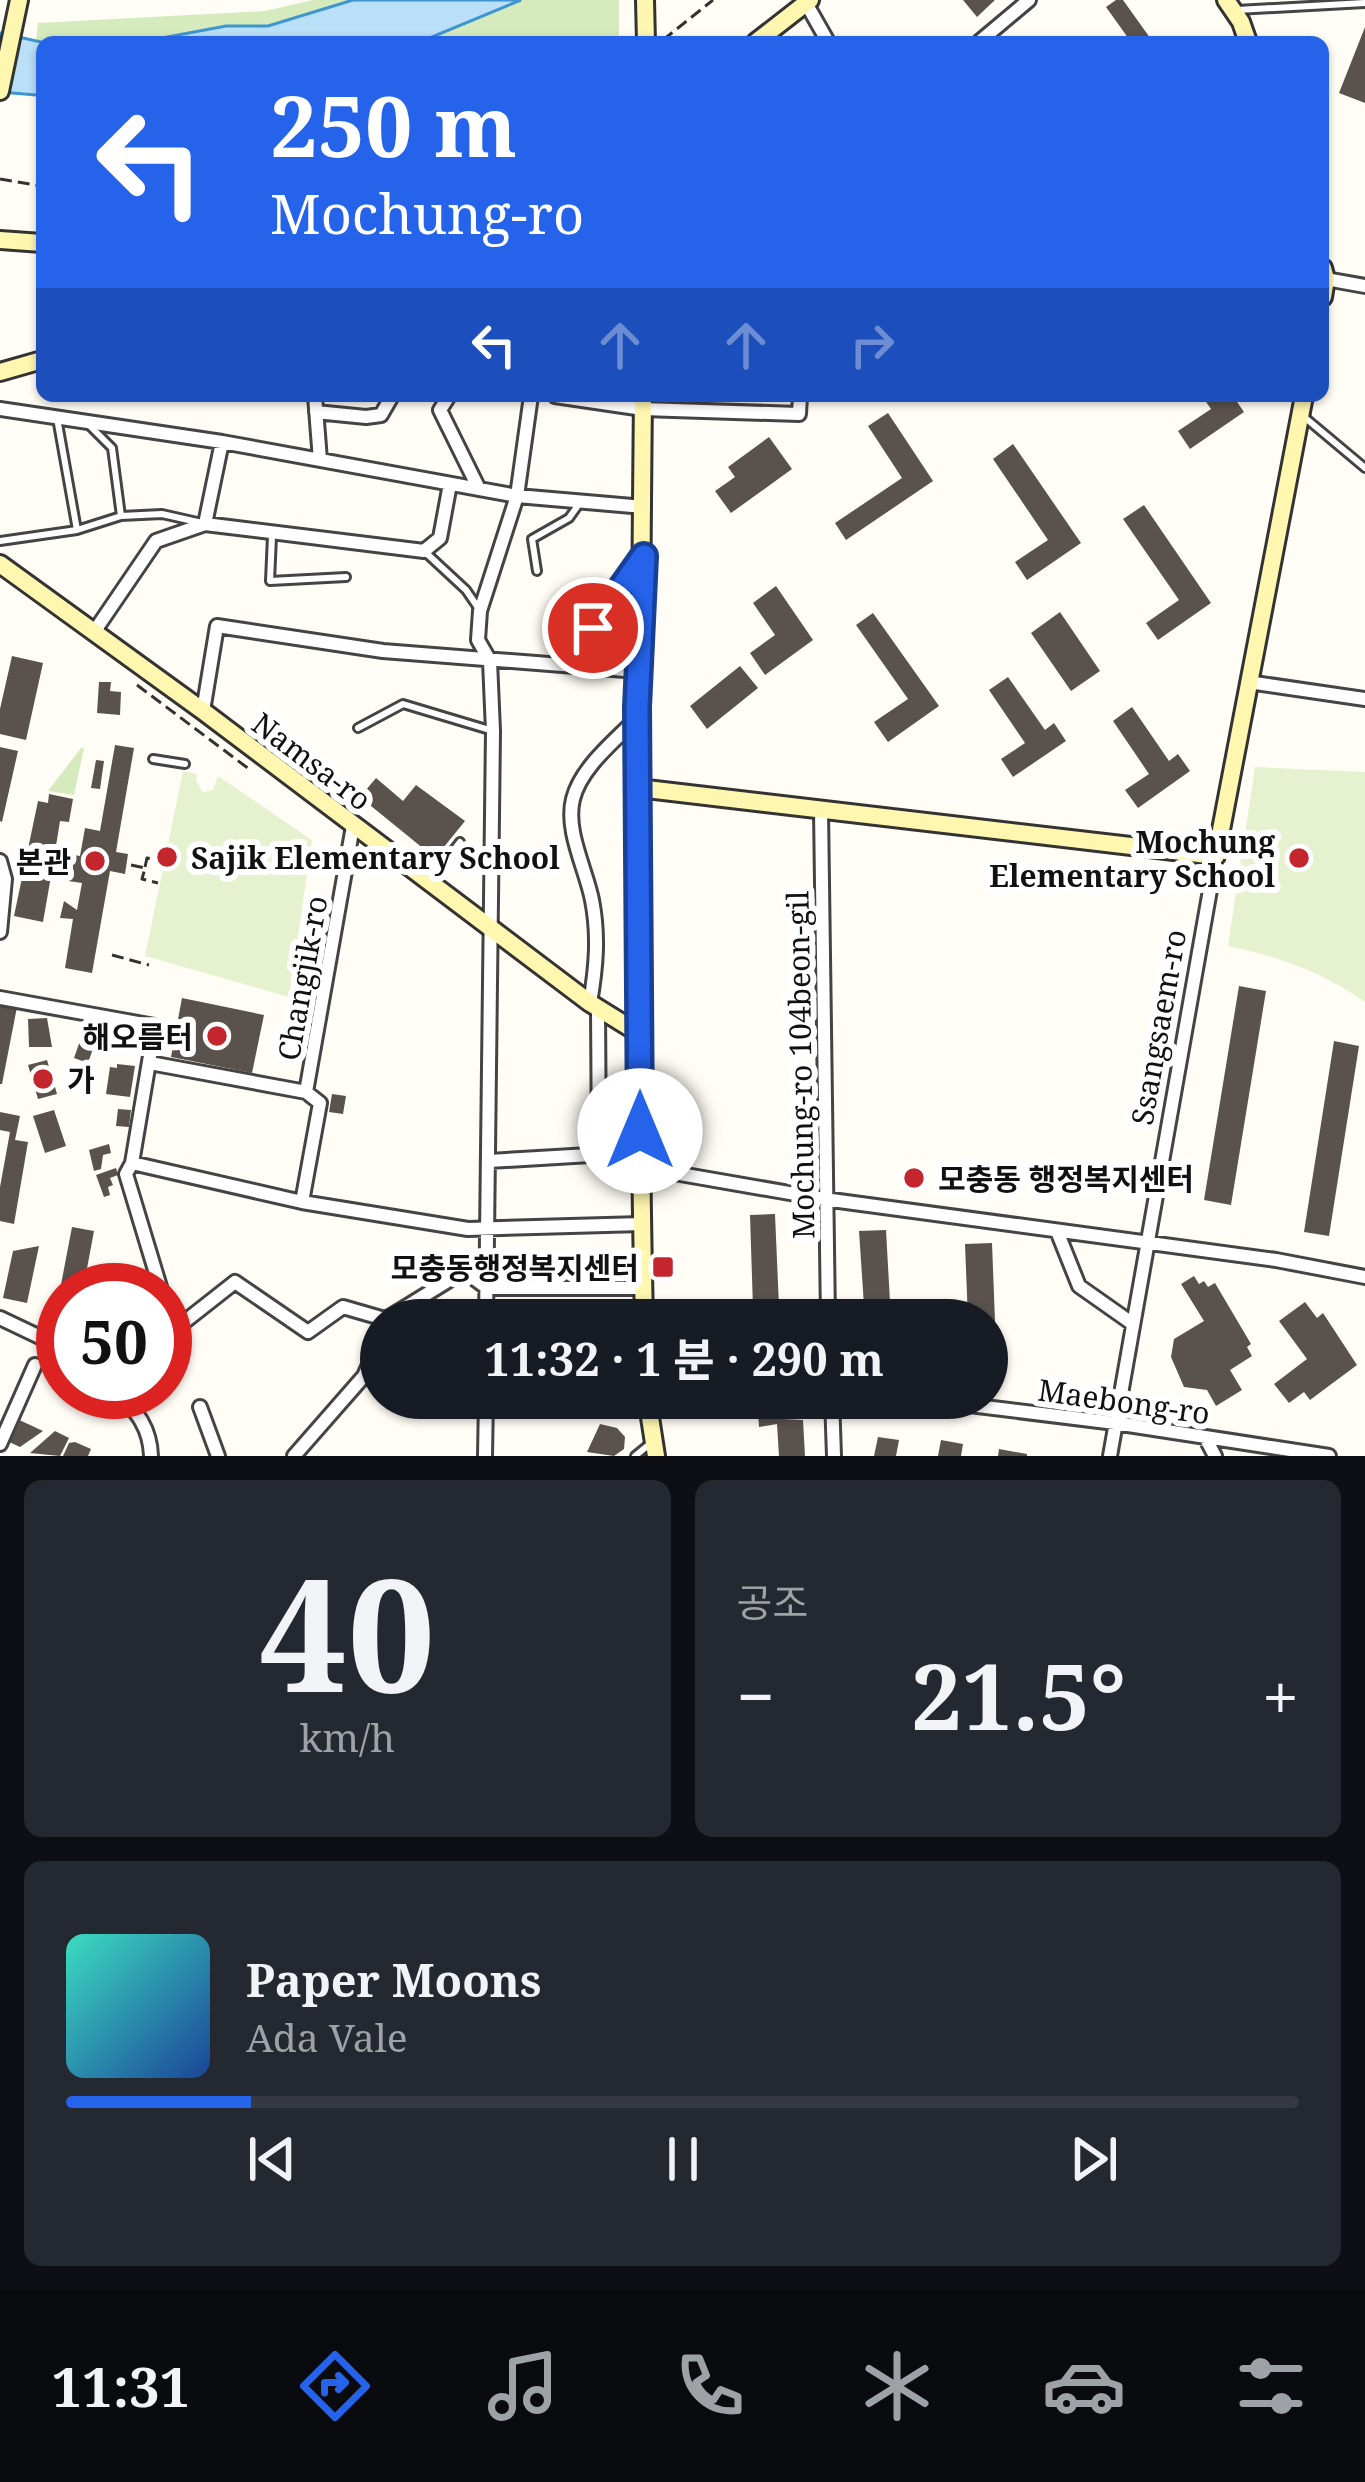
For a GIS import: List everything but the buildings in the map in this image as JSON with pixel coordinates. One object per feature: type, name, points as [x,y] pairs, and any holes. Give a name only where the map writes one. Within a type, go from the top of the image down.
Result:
[{"type":"street","points":[[0,91],[19,0]]},
{"type":"street","points":[[645,0],[646,36]]},
{"type":"street","points":[[986,36],[1029,0]]},
{"type":"street","points":[[764,36],[808,2],[825,36]]},
{"type":"street","points":[[1230,5],[1245,36]]},
{"type":"street","points":[[0,240],[36,243]]},
{"type":"street","points":[[1329,282],[1365,286]]},
{"type":"street","points":[[0,372],[36,362]]},
{"type":"street","points":[[315,402],[320,460]]},
{"type":"street","points":[[316,412],[381,415],[389,402]]},
{"type":"street","points":[[445,402],[440,410],[479,489]]},
{"type":"street","points":[[487,1299],[493,731],[490,661],[478,640],[480,611],[518,496],[529,402]]},
{"type":"street","points":[[643,1299],[638,788],[643,403],[799,414],[800,402]]},
{"type":"street","name":"Ssangsaem-ro","points":[[1110,1456],[1302,405]]},
{"type":"street","points":[[0,410],[222,442],[518,496],[644,507]]},
{"type":"street","points":[[206,524],[222,442]]},
{"type":"street","points":[[94,632],[156,541],[206,524],[424,551],[440,538],[450,484]]},
{"type":"street","name":"Namsa-ro","points":[[0,564],[594,1006],[640,1034]]},
{"type":"street","points":[[203,712],[217,626],[382,651],[638,670]]},
{"type":"street","points":[[1248,682],[1365,699]]},
{"type":"street","points":[[599,1155],[594,1006],[597,936],[588,880],[573,831],[573,799],[579,783],[638,718]]},
{"type":"street","points":[[638,788],[1216,856]]},
{"type":"street","name":"Mochung-ro 104beon-gil","points":[[821,810],[827,1299]]},
{"type":"street","name":"Changjik-ro","points":[[302,1202],[320,1103],[306,1092],[353,826]]},
{"type":"street","points":[[0,932],[5,902],[1,863]]},
{"type":"street","points":[[0,998],[155,1026],[126,1174],[153,1263]]},
{"type":"street","points":[[150,1063],[306,1092]]},
{"type":"street","points":[[489,1161],[599,1155],[640,1160],[824,1198],[1276,1260],[1365,1277]]},
{"type":"street","points":[[132,1162],[302,1202],[468,1229],[642,1224]]},
{"type":"street","points":[[1057,1231],[1078,1286],[1133,1324]]},
{"type":"street","points":[[420,1299],[464,1271],[487,1288],[643,1288]]},
{"type":"street","points":[[192,1316],[235,1282],[308,1332],[343,1307],[360,1312]]},
{"type":"street","points":[[0,1318],[36,1335]]},
{"type":"street","points":[[0,1444],[35,1365]]},
{"type":"street","points":[[294,1456],[360,1380]]},
{"type":"street","points":[[200,1407],[218,1456]]},
{"type":"street","name":"Maebong-ro","points":[[1008,1410],[1329,1456]]},
{"type":"street","points":[[142,1419],[151,1437],[151,1456]]},
{"type":"street","points":[[485,1419],[485,1456]]},
{"type":"street","points":[[650,1419],[655,1449]]},
{"type":"street","points":[[833,1419],[834,1456]]},
{"type":"street","points":[[1205,1437],[1215,1456]]},
{"type":"lane","points":[[1230,5],[1365,3]]},
{"type":"lane","points":[[1302,405],[1365,468]]},
{"type":"lane","points":[[57,418],[77,530]]},
{"type":"lane","points":[[86,422],[112,448],[121,516]]},
{"type":"lane","points":[[536,571],[532,539],[569,518],[581,502]]},
{"type":"lane","points":[[0,541],[77,530],[121,516],[162,514],[206,524]]},
{"type":"lane","points":[[272,532],[270,581],[346,578]]},
{"type":"lane","points":[[424,551],[466,590],[480,611]]},
{"type":"lane","points":[[571,628],[593,628],[644,556]]},
{"type":"lane","points":[[358,728],[403,704],[493,731]]},
{"type":"lane","points":[[153,759],[185,764]]},
{"type":"lane","points":[[429,881],[460,842]]},
{"type":"lane","points":[[635,1456],[655,1449]]},
{"type":"path","points":[[668,36],[713,0]]},
{"type":"path","points":[[0,179],[36,185]]},
{"type":"path","points":[[157,700],[249,769]]},
{"type":"path","points":[[158,883],[142,879],[147,858],[164,862]]},
{"type":"path","points":[[130,866],[145,868]]},
{"type":"path","points":[[112,955],[149,965]]},
{"type":"green space","points":[[313,0],[353,0],[268,26],[226,26],[178,36],[37,36],[38,23],[265,11]]},
{"type":"green space","points":[[521,0],[619,0],[619,36],[434,36]]},
{"type":"green space","points":[[81,748],[74,795],[48,791]]},
{"type":"green space","name":"Mochung Elementary School","points":[[1255,767],[1365,772],[1365,1002],[1300,966],[1228,946]]},
{"type":"green space","points":[[183,771],[197,774],[203,792],[213,790],[218,776],[312,840],[289,997],[145,956]]},
{"type":"water","points":[[353,0],[521,0],[434,36],[172,36],[226,26],[268,26]]},
{"type":"water","points":[[0,33],[36,41],[36,95],[0,92]]},
{"type":"place","name":"Sajik Elementary School","points":[[167,857]]},
{"type":"place","name":"Mochung Elementary School","points":[[1299,858]]},
{"type":"place","name":"본관","points":[[95,861]]},
{"type":"place","name":"해오름터","points":[[217,1036]]},
{"type":"place","name":"가","points":[[43,1079]]},
{"type":"place","name":"모충동 행정복지센터","points":[[914,1178]]},
{"type":"place","name":"모충동행정복지센터","points":[[663,1267]]},
{"type":"route","points":[[593,628],[644,556],[637,707],[640,1131]]}]
